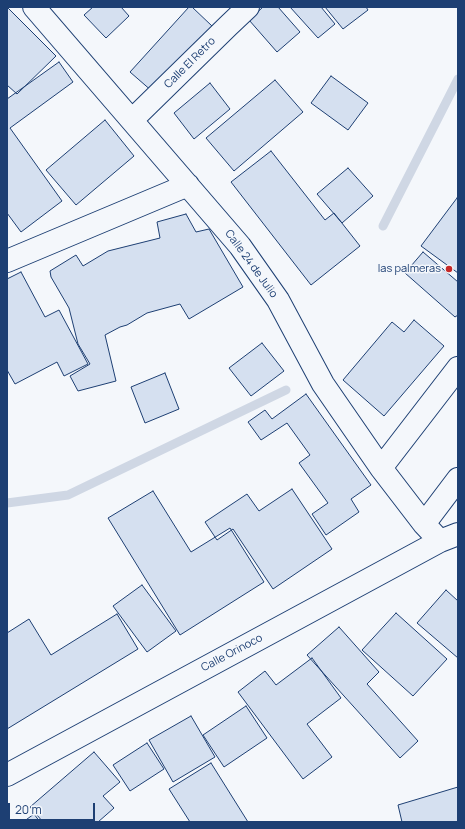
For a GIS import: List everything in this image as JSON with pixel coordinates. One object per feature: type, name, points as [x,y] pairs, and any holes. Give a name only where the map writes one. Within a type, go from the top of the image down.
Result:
[{"type":"street","name":"Calle 24 de Julio","points":[[34,7],[240,246],[278,300],[323,384],[381,468],[424,524],[449,537]]},
{"type":"street","name":"Calle El Retro","points":[[132,120],[248,7]]},
{"type":"street","points":[[7,262],[188,185]]},
{"type":"street","points":[[381,468],[458,368]]},
{"type":"street","points":[[424,524],[458,479]]},
{"type":"street","name":"Calle Orinoco","points":[[7,775],[449,537]]},
{"type":"building","points":[[7,7],[56,56],[17,94],[7,85]]},
{"type":"building","points":[[93,7],[121,7],[129,16],[106,38],[84,15]]},
{"type":"building","points":[[189,7],[192,7],[212,26],[153,92],[130,72]]},
{"type":"building","points":[[263,7],[278,7],[300,32],[277,52],[249,20]]},
{"type":"building","points":[[290,7],[321,7],[335,24],[318,38]]},
{"type":"building","points":[[325,7],[366,7],[368,10],[343,29]]},
{"type":"building","points":[[59,62],[73,82],[10,128],[62,201],[21,232],[7,213],[7,99]]},
{"type":"building","points":[[331,76],[368,103],[348,130],[311,103]]},
{"type":"building","points":[[275,80],[303,112],[234,171],[206,138]]},
{"type":"building","points":[[210,83],[230,109],[194,139],[174,113]]},
{"type":"building","points":[[105,120],[134,156],[76,205],[46,170]]},
{"type":"building","points":[[271,151],[325,220],[334,213],[360,246],[311,285],[231,182]]},
{"type":"building","points":[[348,168],[373,196],[342,223],[317,194]]},
{"type":"building","points":[[457,198],[458,199],[458,273],[421,246]]},
{"type":"building","points":[[186,214],[196,232],[209,229],[243,287],[189,319],[180,304],[147,313],[127,325],[105,335],[116,381],[78,391],[70,376],[90,364],[78,344],[69,308],[51,277],[50,271],[76,255],[83,266],[108,251],[160,238],[157,222]]},
{"type":"building","points":[[423,252],[458,282],[458,315],[455,317],[405,273]]},
{"type":"building","points":[[21,272],[45,317],[59,310],[88,364],[64,376],[57,362],[15,384],[7,370],[7,279]]},
{"type":"building","points":[[414,320],[444,346],[384,416],[343,380],[392,322],[404,332]]},
{"type":"building","points":[[262,343],[284,371],[251,396],[229,368]]},
{"type":"building","points":[[165,373],[179,409],[145,423],[131,387]]},
{"type":"building","points":[[306,394],[371,485],[351,499],[359,512],[326,535],[312,514],[328,503],[299,463],[310,455],[287,423],[261,440],[248,422],[265,410],[272,419]]},
{"type":"building","points":[[292,489],[332,549],[273,589],[233,529],[217,540],[205,522],[247,494],[259,511]]},
{"type":"building","points":[[153,491],[191,552],[230,528],[264,582],[180,635],[108,518]]},
{"type":"building","points":[[142,585],[176,631],[147,652],[113,606]]},
{"type":"building","points":[[446,590],[458,601],[458,658],[417,623]]},
{"type":"building","points":[[396,613],[447,659],[413,696],[362,650]]},
{"type":"building","points":[[117,614],[138,649],[7,729],[7,633],[29,619],[51,655]]},
{"type":"building","points":[[339,627],[379,672],[367,684],[418,741],[400,758],[307,655]]},
{"type":"building","points":[[312,658],[341,698],[307,724],[332,757],[303,779],[238,692],[265,671],[276,685]]},
{"type":"building","points":[[246,706],[267,738],[224,767],[203,735]]},
{"type":"building","points":[[191,716],[215,757],[173,782],[149,740]]},
{"type":"building","points":[[147,743],[164,769],[130,791],[113,765]]},
{"type":"building","points":[[94,752],[120,782],[103,796],[114,808],[98,822],[43,822],[30,807]]},
{"type":"building","points":[[211,763],[248,822],[190,822],[169,789]]},
{"type":"building","points":[[458,787],[458,822],[402,822],[398,805]]},
{"type":"building","points":[[34,814],[40,822],[23,822]]},
{"type":"waterway","points":[[383,226],[458,79]]},
{"type":"waterway","points":[[7,503],[68,495],[286,390]]},
{"type":"place","name":"las palmeras","points":[[449,269]]}]
